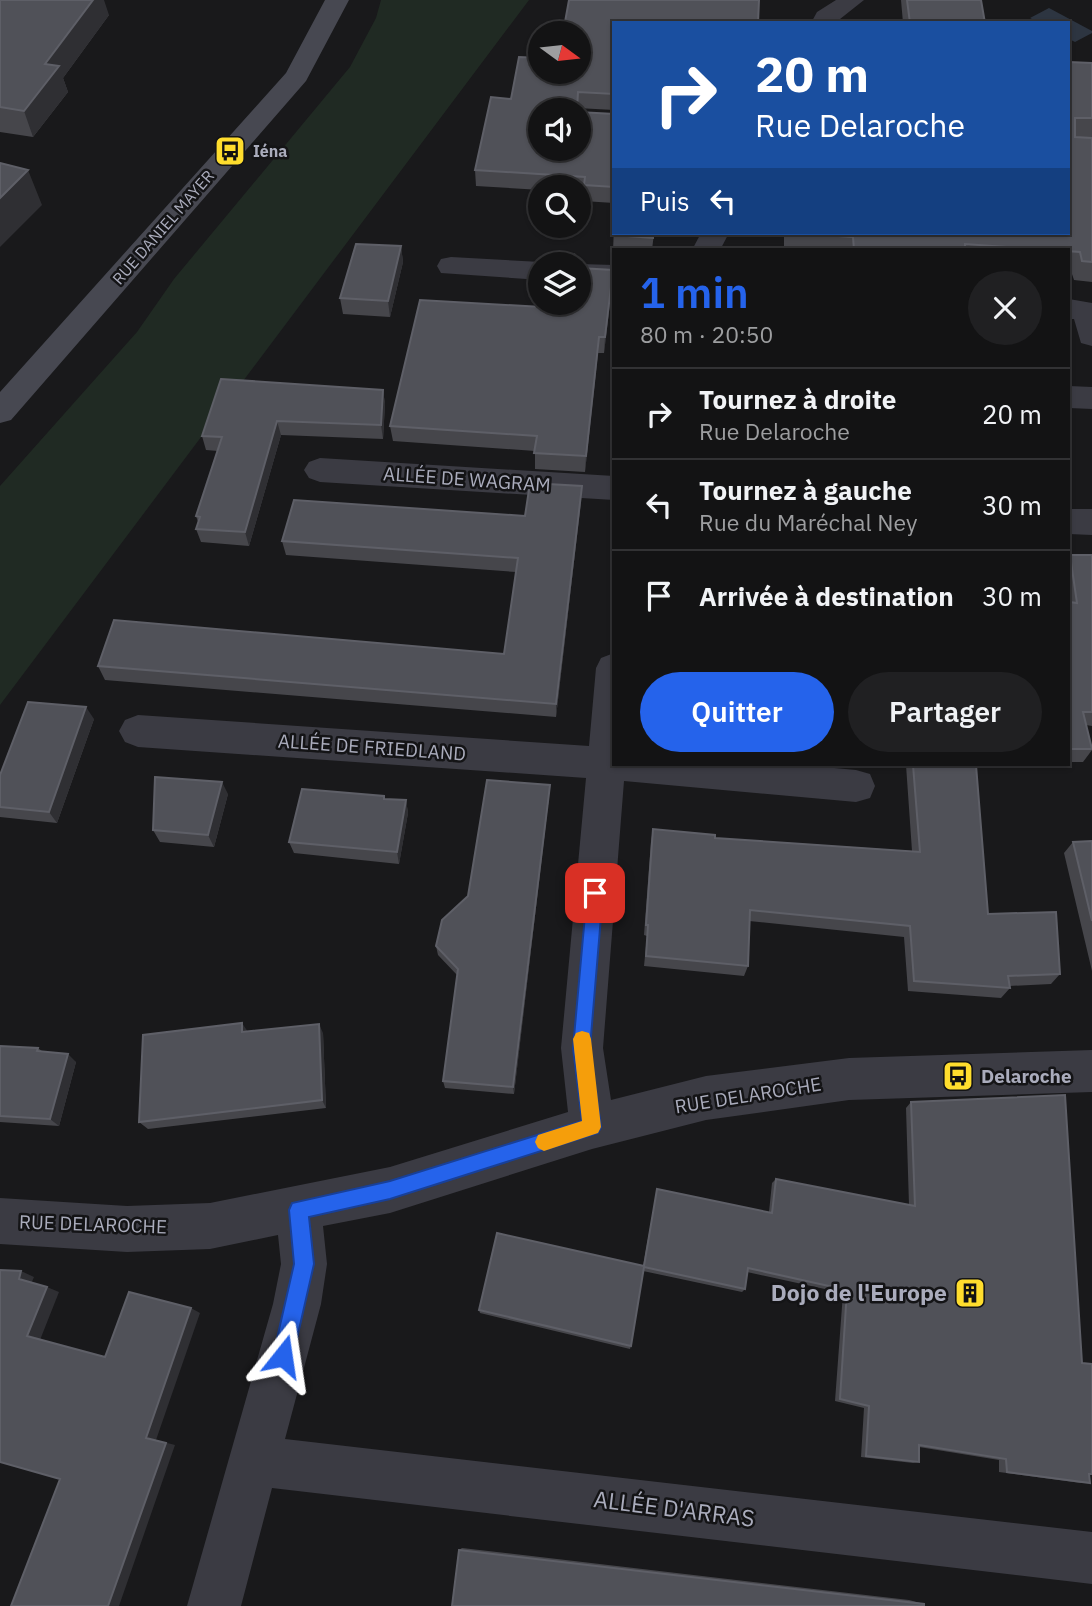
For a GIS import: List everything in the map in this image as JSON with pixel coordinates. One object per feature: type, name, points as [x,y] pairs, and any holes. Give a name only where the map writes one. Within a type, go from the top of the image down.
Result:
[{"type":"main road","name":"RUE DANIEL MAYER","points":[[0,412],[297,76],[337,0]]},
{"type":"street","points":[[824,21],[852,0]]},
{"type":"street","points":[[859,0],[860,21]]},
{"type":"street","points":[[450,266],[528,270]]},
{"type":"street","points":[[591,273],[612,274]]},
{"type":"street","points":[[1070,309],[1087,311],[1092,336]]},
{"type":"street","points":[[1070,397],[1092,398]]},
{"type":"street","name":"ALLÉE DE WAGRAM","points":[[320,470],[612,488]]},
{"type":"street","points":[[1070,521],[1092,522]]},
{"type":"street","name":"ALLÉE DE FRIEDLAND","points":[[138,731],[612,764]]},
{"type":"street","points":[[592,1127],[582,1048],[615,766]]},
{"type":"street","name":"ALLÉE DE FRIEDLAND","points":[[637,766],[856,786]]},
{"type":"street","name":"RUE DELAROCHE","points":[[0,1221],[127,1230],[210,1226],[390,1190],[592,1127],[706,1098],[849,1079],[1092,1071]]},
{"type":"street","points":[[214,1606],[297,1304],[304,1264],[298,1210]]},
{"type":"street","name":"ALLÉE D'ARRAS","points":[[256,1461],[1092,1558]]},
{"type":"shaded area","points":[[381,0],[529,0],[0,705],[0,486],[137,332],[174,279],[350,67],[376,18]]},
{"type":"water","points":[[1049,8],[1092,33],[1075,42],[1070,40],[1070,21],[1036,21],[1030,18]]},
{"type":"building","points":[[0,0],[93,0],[45,64],[59,66],[24,111],[0,107]]},
{"type":"building","points":[[569,0],[759,0],[758,21],[612,21],[612,94],[578,92],[578,98],[528,98],[528,161],[591,161],[591,113],[612,114],[612,187],[591,185],[591,175],[475,170],[491,97],[511,99],[519,57],[528,57],[528,84],[592,84],[592,21],[565,21]]},
{"type":"building","points":[[907,0],[981,0],[985,21],[910,21]]},
{"type":"building","points":[[1070,62],[1092,63],[1092,118],[1075,118],[1075,137],[1092,138],[1092,262],[1082,261],[1080,252],[1070,251],[1070,248],[965,244],[965,248],[854,248],[853,237],[823,235],[1070,235]]},
{"type":"building","points":[[0,163],[28,170],[0,198]]},
{"type":"building","points":[[614,235],[653,235],[653,238]]},
{"type":"building","points":[[356,244],[401,246],[388,301],[340,298]]},
{"type":"building","points":[[591,269],[612,270],[605,337],[599,337],[586,456],[534,453],[537,436],[390,426],[420,300],[528,306],[528,315],[591,315]]},
{"type":"building","points":[[221,379],[383,390],[381,425],[277,421],[245,532],[196,529],[200,517],[196,516],[222,437],[202,436]]},
{"type":"building","points":[[530,483],[582,486],[556,704],[98,666],[114,620],[504,654],[518,558],[282,541],[294,500],[525,516]]},
{"type":"building","points":[[1070,555],[1092,555],[1092,712],[1083,712],[1092,749],[1070,749],[1070,602],[1077,603]]},
{"type":"building","points":[[28,702],[86,707],[49,812],[0,807],[0,775]]},
{"type":"building","points":[[913,766],[976,766],[988,914],[1056,912],[1060,974],[1008,976],[1010,988],[914,981],[910,926],[750,910],[748,966],[646,956],[653,829],[715,835],[715,838],[920,852]]},
{"type":"building","points":[[155,777],[222,782],[208,835],[153,830]]},
{"type":"building","points":[[487,780],[550,785],[513,1087],[443,1081],[458,969],[436,946],[442,920],[468,896]]},
{"type":"building","points":[[302,789],[406,800],[397,852],[289,842]]},
{"type":"building","points":[[1092,841],[1092,921],[1073,842]]},
{"type":"building","points":[[242,1023],[242,1032],[319,1024],[322,1100],[139,1122],[143,1035]]},
{"type":"building","points":[[0,1046],[38,1048],[37,1051],[68,1054],[50,1119],[0,1116]]},
{"type":"building","points":[[1065,1095],[1082,1363],[1092,1364],[1090,1483],[1007,1472],[1006,1459],[919,1445],[919,1462],[866,1456],[869,1406],[840,1399],[847,1290],[748,1268],[745,1289],[644,1267],[631,1346],[479,1310],[497,1233],[644,1266],[657,1189],[772,1213],[776,1179],[915,1206],[911,1102]]},
{"type":"building","points":[[0,1270],[21,1271],[19,1279],[47,1287],[27,1336],[105,1357],[129,1292],[191,1308],[146,1438],[166,1443],[108,1606],[11,1606],[60,1479],[0,1462]]},
{"type":"building","points":[[459,1550],[924,1604],[924,1606],[452,1606]]},
{"type":"slow traffic","points":[[544,1142],[592,1127],[582,1039]]},
{"type":"place","name":"Iéna","points":[[230,151]]},
{"type":"place","name":"Delaroche","points":[[958,1076]]},
{"type":"place","name":"Dojo de l'Europe","points":[[970,1293]]},
{"type":"route","points":[[283,1356],[304,1264],[298,1210],[390,1190],[592,1127],[582,1048],[595,893]]}]
